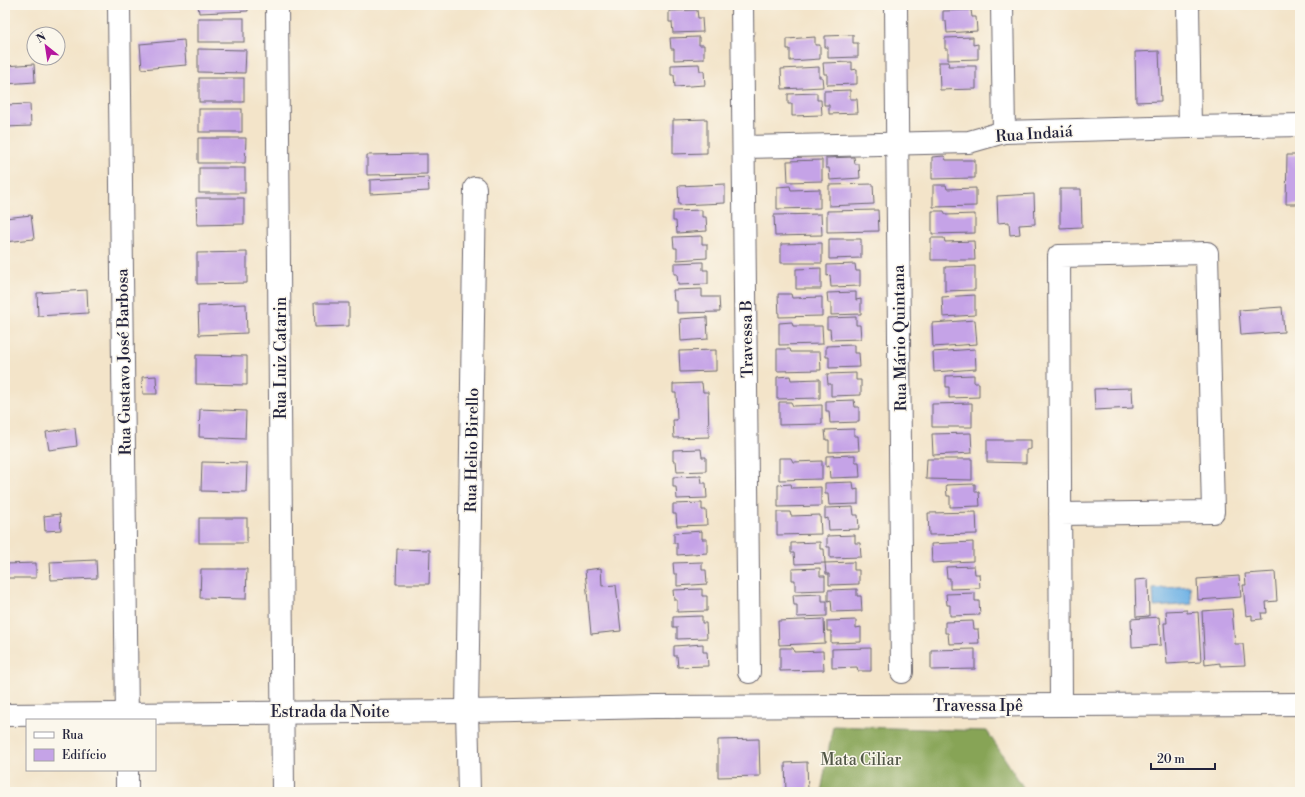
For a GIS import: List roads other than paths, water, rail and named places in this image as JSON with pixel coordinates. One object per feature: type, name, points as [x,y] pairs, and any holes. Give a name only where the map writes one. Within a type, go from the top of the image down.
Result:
[{"type":"street","name":"Rua Gustavo José Barbosa","points":[[119,5],[127,717]]},
{"type":"street","name":"Rua Luiz Catarin","points":[[277,5],[283,792]]},
{"type":"street","name":"Travessa B","points":[[742,5],[749,672]]},
{"type":"street","name":"Rua Mário Quintana","points":[[896,5],[902,672]]},
{"type":"street","points":[[1002,5],[1004,132]]},
{"type":"street","points":[[1188,5],[1190,126]]},
{"type":"street","name":"Rua Indaiá","points":[[744,147],[969,142],[1004,132],[1190,126],[1300,126]]},
{"type":"street","name":"Rua Helio Birello","points":[[469,792],[467,711],[475,188]]},
{"type":"street","points":[[1060,514],[1213,512],[1207,253],[1059,256],[1060,514],[1061,705]]},
{"type":"street","name":"Travessa Ipê","points":[[655,707],[1300,704]]},
{"type":"street","name":"Estrada da Noite","points":[[5,715],[127,717],[283,711],[467,711],[655,707]]},
{"type":"street","points":[[127,771],[127,792]]},
{"type":"water","points":[[1190,586],[1192,604],[1154,607],[1153,589]]},
{"type":"park label","name":"Mata Ciliar","points":[[861,759]]}]
